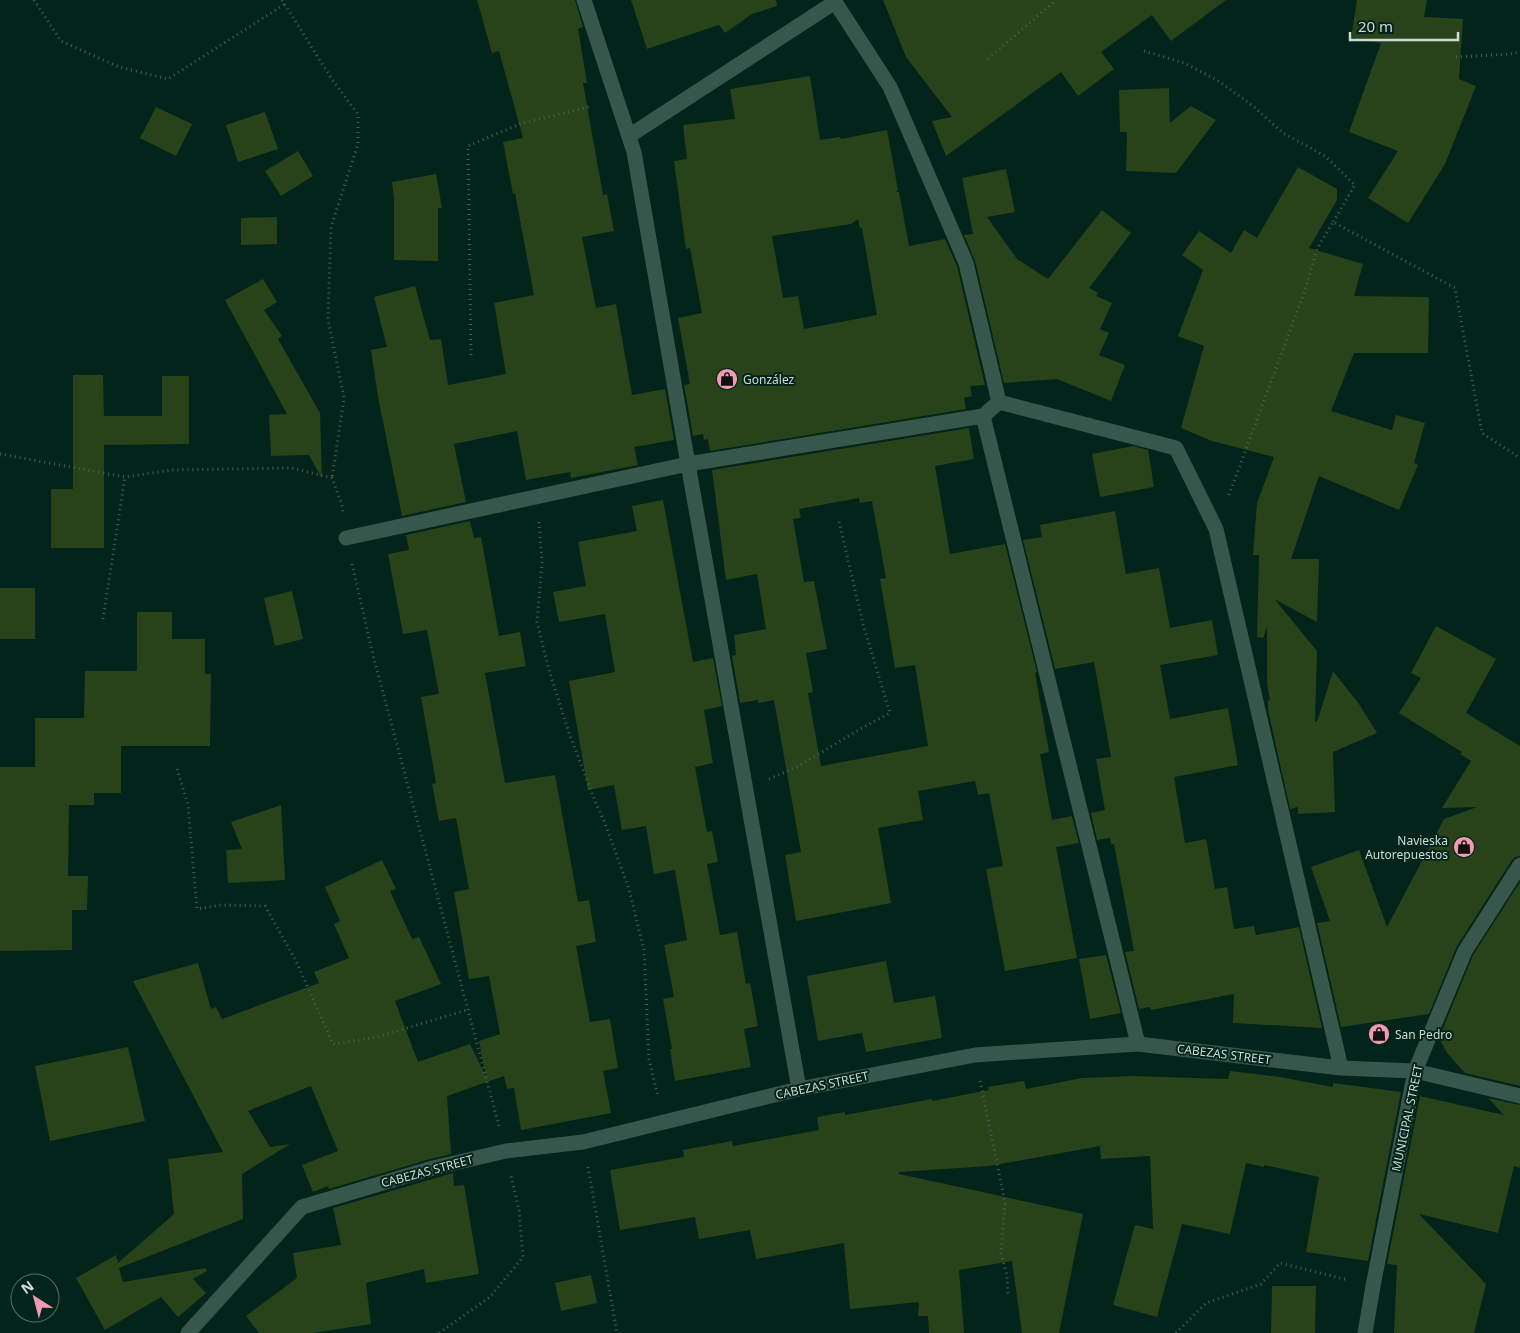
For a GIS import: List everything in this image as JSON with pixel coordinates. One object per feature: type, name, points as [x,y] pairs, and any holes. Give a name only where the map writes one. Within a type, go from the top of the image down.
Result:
[{"type":"street","points":[[584,0],[634,152],[799,1089]]},
{"type":"street","points":[[629,136],[836,1],[890,87],[966,263],[999,402]]},
{"type":"street","points":[[346,538],[688,464],[983,416],[999,402]]},
{"type":"street","points":[[999,402],[1176,448],[1216,529],[1340,1068]]},
{"type":"street","points":[[983,416],[1138,1044]]},
{"type":"street","name":"MUNICIPAL STREET","points":[[1365,1333],[1415,1071],[1465,951],[1520,865]]},
{"type":"street","name":"CABEZAS STREET","points":[[188,1333],[302,1207],[433,1168],[506,1151],[583,1142],[799,1089],[975,1056],[1138,1044],[1340,1068],[1415,1071],[1520,1096]]},
{"type":"path","points":[[34,0],[61,41],[118,67],[168,79],[285,4]]},
{"type":"path","points":[[282,0],[333,81],[358,114],[358,144],[331,227],[328,319],[344,398],[332,478],[342,506],[346,538],[373,655],[506,1151],[519,1210],[523,1257],[490,1297],[438,1333]]},
{"type":"path","points":[[988,59],[1056,0]]},
{"type":"path","points":[[1144,51],[1184,63],[1217,80],[1253,106],[1283,134],[1325,156],[1355,185],[1317,249],[1304,293],[1216,529]]},
{"type":"path","points":[[1456,57],[1520,52]]},
{"type":"path","points":[[471,355],[468,146],[520,124],[617,99]]},
{"type":"path","points":[[1332,222],[1455,288],[1482,433],[1520,458]]},
{"type":"path","points":[[0,454],[125,477],[172,470],[292,468],[332,478]]},
{"type":"path","points":[[104,619],[125,477]]},
{"type":"path","points":[[537,497],[542,562],[537,622],[549,670],[569,733],[629,889],[644,950],[649,1059],[664,1122]]},
{"type":"path","points":[[746,788],[796,768],[890,713],[863,624],[839,521]]},
{"type":"path","points":[[177,769],[188,805],[197,909],[220,905],[265,906],[296,961],[333,1044],[377,1037],[467,1010]]},
{"type":"path","points":[[975,1056],[1005,1202],[1001,1254],[1007,1275],[1008,1295]]},
{"type":"path","points":[[583,1142],[617,1333]]},
{"type":"path","points":[[1176,1333],[1206,1302],[1261,1284],[1280,1263],[1373,1286]]},
{"type":"building","points":[[477,0],[575,0],[583,27],[578,29],[587,83],[583,83],[603,195],[607,194],[614,231],[582,237],[596,308],[616,304],[632,395],[665,389],[674,440],[634,447],[638,465],[571,478],[570,472],[526,480],[517,431],[454,444],[466,502],[402,516],[378,397],[371,350],[387,347],[374,297],[415,286],[430,340],[441,339],[448,385],[506,374],[494,303],[534,295],[515,193],[513,194],[503,142],[523,138],[499,51],[492,53]]},
{"type":"building","points":[[631,0],[776,0],[777,6],[752,14],[725,33],[719,25],[647,49]]},
{"type":"building","points":[[883,0],[1226,0],[1171,41],[1152,15],[1101,52],[1114,69],[1078,96],[1061,72],[946,156],[932,121],[952,117],[906,57]]},
{"type":"building","points":[[1357,0],[1427,0],[1424,17],[1463,19],[1459,79],[1476,86],[1445,164],[1408,223],[1368,198],[1398,151],[1349,132],[1381,43],[1351,38]]},
{"type":"building","points":[[810,76],[820,140],[840,137],[841,139],[887,130],[898,190],[896,192],[899,192],[909,246],[945,239],[957,266],[985,385],[970,386],[972,396],[964,398],[966,409],[710,451],[708,439],[704,440],[703,434],[693,436],[684,385],[690,384],[678,318],[702,313],[690,248],[686,249],[674,161],[687,159],[683,125],[735,119],[730,89]],"holes":[[[858,219],[860,228],[862,228],[877,315],[804,329],[798,296],[783,298],[772,236],[851,224]]]},
{"type":"building","points":[[1169,88],[1170,123],[1191,106],[1216,120],[1176,173],[1126,171],[1127,132],[1120,132],[1119,90]]},
{"type":"building","points":[[156,107],[192,124],[176,156],[140,138]]},
{"type":"building","points":[[265,112],[278,149],[238,162],[226,125]]},
{"type":"building","points":[[298,151],[313,176],[281,196],[265,171]]},
{"type":"building","points":[[1298,167],[1337,189],[1337,200],[1309,248],[1363,264],[1354,296],[1429,297],[1428,353],[1354,353],[1331,411],[1392,430],[1396,415],[1425,423],[1414,463],[1418,465],[1399,510],[1319,476],[1291,559],[1319,559],[1317,622],[1276,600],[1317,651],[1315,721],[1317,722],[1333,671],[1359,704],[1377,733],[1333,752],[1335,812],[1298,814],[1298,807],[1290,809],[1268,710],[1268,701],[1270,700],[1267,684],[1267,627],[1263,638],[1257,637],[1259,555],[1253,555],[1257,503],[1274,457],[1212,441],[1181,428],[1204,346],[1178,336],[1203,270],[1182,255],[1199,231],[1231,253],[1244,230],[1257,238]]},
{"type":"building","points":[[1006,169],[1015,212],[987,217],[1017,259],[1048,279],[1102,210],[1131,233],[1089,288],[1098,293],[1096,296],[1112,303],[1100,329],[1109,333],[1099,355],[1125,365],[1111,401],[1057,379],[1004,383],[975,261],[964,235],[973,234],[962,178]]},
{"type":"building","points":[[436,174],[442,208],[438,208],[438,261],[394,260],[394,198],[392,182]]},
{"type":"building","points":[[277,217],[277,244],[241,245],[241,218]]},
{"type":"building","points":[[263,279],[277,302],[264,310],[282,336],[278,339],[320,413],[322,479],[309,455],[271,456],[269,415],[287,414],[225,300]]},
{"type":"building","points":[[73,375],[103,375],[104,416],[162,416],[162,376],[189,376],[189,444],[104,445],[104,548],[51,548],[51,489],[73,489]]},
{"type":"building","points":[[969,428],[974,459],[935,466],[950,554],[1005,544],[1037,672],[1035,673],[1049,752],[1040,754],[1052,820],[1072,816],[1079,843],[1056,847],[1077,958],[1005,971],[986,869],[1003,866],[989,793],[978,795],[975,781],[918,791],[923,820],[878,828],[891,903],[796,921],[785,855],[801,852],[774,700],[758,703],[758,700],[740,703],[732,656],[736,655],[734,635],[766,629],[757,574],[726,580],[712,470]],"holes":[[[859,498],[860,503],[872,501],[886,578],[880,579],[895,668],[915,665],[928,746],[821,766],[808,693],[813,692],[806,653],[827,649],[814,581],[804,582],[793,519],[801,518],[799,509]]]},
{"type":"building","points":[[1133,446],[1148,450],[1154,487],[1100,497],[1092,454]]},
{"type":"building","points":[[663,500],[693,662],[713,658],[722,706],[704,710],[713,763],[695,767],[707,832],[712,831],[718,862],[707,864],[720,935],[737,932],[746,984],[750,983],[758,1026],[744,1029],[751,1067],[675,1081],[670,1049],[672,1049],[663,999],[674,997],[664,945],[687,940],[675,870],[654,874],[646,826],[622,830],[614,785],[588,790],[569,681],[615,672],[605,614],[559,622],[553,592],[586,586],[578,542],[637,531],[632,506]]},
{"type":"building","points":[[1115,511],[1126,574],[1159,568],[1170,628],[1212,620],[1218,655],[1160,665],[1170,719],[1228,708],[1238,765],[1174,777],[1185,843],[1206,839],[1215,889],[1227,887],[1234,929],[1254,926],[1256,935],[1299,927],[1322,1028],[1233,1023],[1234,994],[1151,1010],[1150,1007],[1139,1009],[1125,952],[1134,951],[1114,844],[1111,844],[1110,838],[1097,840],[1091,813],[1105,810],[1096,759],[1111,757],[1094,662],[1055,669],[1023,540],[1042,537],[1040,525]]},
{"type":"building","points":[[470,521],[474,538],[481,537],[499,636],[520,632],[526,666],[485,673],[505,783],[555,775],[578,902],[589,900],[596,942],[576,946],[590,1022],[610,1019],[618,1068],[603,1071],[611,1113],[521,1130],[514,1088],[507,1089],[504,1076],[447,1096],[451,1154],[329,1189],[328,1186],[313,1192],[302,1165],[338,1151],[311,1086],[248,1111],[270,1147],[290,1144],[242,1174],[243,1219],[119,1268],[123,1282],[206,1268],[207,1271],[193,1279],[206,1293],[178,1317],[161,1297],[105,1330],[76,1278],[116,1255],[118,1263],[174,1214],[168,1159],[223,1152],[133,981],[198,963],[211,1009],[216,1007],[222,1019],[319,983],[314,972],[349,958],[334,924],[340,921],[325,887],[382,860],[396,889],[390,891],[412,939],[419,937],[441,984],[395,1001],[418,1062],[470,1044],[486,1077],[479,1041],[500,1034],[489,976],[469,979],[454,892],[469,889],[456,818],[439,821],[432,784],[436,783],[421,697],[439,694],[427,630],[403,634],[388,554],[409,550],[406,535]]},
{"type":"building","points":[[0,588],[35,588],[35,639],[0,639]]},
{"type":"building","points":[[292,591],[303,639],[275,646],[264,598]]},
{"type":"building","points":[[137,612],[172,612],[172,639],[205,639],[205,674],[211,674],[210,746],[121,746],[121,793],[94,793],[94,805],[69,805],[68,876],[88,876],[87,910],[72,910],[72,950],[0,951],[0,767],[35,767],[35,718],[84,718],[85,671],[137,671]]},
{"type":"building","points":[[1436,626],[1496,659],[1466,713],[1520,746],[1520,856],[1512,860],[1457,946],[1429,1014],[1341,1027],[1317,923],[1330,921],[1311,867],[1359,850],[1387,927],[1444,819],[1477,807],[1442,808],[1471,761],[1460,754],[1462,752],[1399,713],[1421,678],[1411,673]]},
{"type":"building","points":[[281,805],[285,880],[228,883],[226,850],[242,849],[231,822]]},
{"type":"building","points":[[1520,882],[1520,1086],[1465,1073],[1447,1053],[1439,1038],[1473,955]]},
{"type":"building","points":[[1106,955],[1121,1013],[1090,1019],[1079,959]]},
{"type":"building","points":[[886,961],[894,1003],[935,996],[942,1038],[866,1052],[862,1033],[818,1041],[807,976]]},
{"type":"building","points":[[128,1047],[145,1121],[50,1141],[35,1066]]},
{"type":"building","points":[[1230,1071],[1280,1077],[1333,1087],[1333,1083],[1401,1092],[1368,1261],[1306,1252],[1319,1177],[1246,1163],[1230,1234],[1182,1224],[1157,1317],[1113,1305],[1135,1225],[1153,1229],[1150,1156],[1101,1159],[1100,1146],[989,1166],[899,1172],[899,1174],[1083,1214],[1059,1333],[1022,1333],[1012,1261],[959,1270],[964,1333],[929,1333],[928,1316],[918,1316],[919,1302],[850,1309],[844,1243],[756,1259],[750,1230],[699,1239],[695,1217],[620,1230],[610,1170],[684,1157],[683,1150],[732,1141],[733,1146],[819,1130],[817,1117],[845,1112],[845,1115],[932,1099],[932,1101],[989,1090],[988,1087],[1024,1081],[1026,1089],[1082,1078],[1134,1076],[1228,1079]]},
{"type":"building","points":[[1420,1096],[1504,1115],[1488,1098],[1520,1105],[1520,1168],[1514,1166],[1498,1233],[1419,1214],[1486,1284],[1474,1333],[1394,1333],[1397,1265],[1387,1264]]},
{"type":"building","points":[[453,1173],[454,1186],[464,1185],[479,1274],[426,1283],[424,1269],[366,1283],[371,1324],[312,1333],[259,1333],[246,1316],[297,1278],[293,1253],[341,1245],[333,1208]]},
{"type":"building","points":[[591,1275],[597,1303],[561,1311],[555,1283]]},
{"type":"building","points":[[1272,1286],[1316,1286],[1315,1333],[1271,1333]]},
{"type":"place","name":"González","points":[[727,379]]},
{"type":"place","name":"Navieska Autorepuestos","points":[[1464,847]]},
{"type":"place","name":"San Pedro","points":[[1379,1034]]}]
